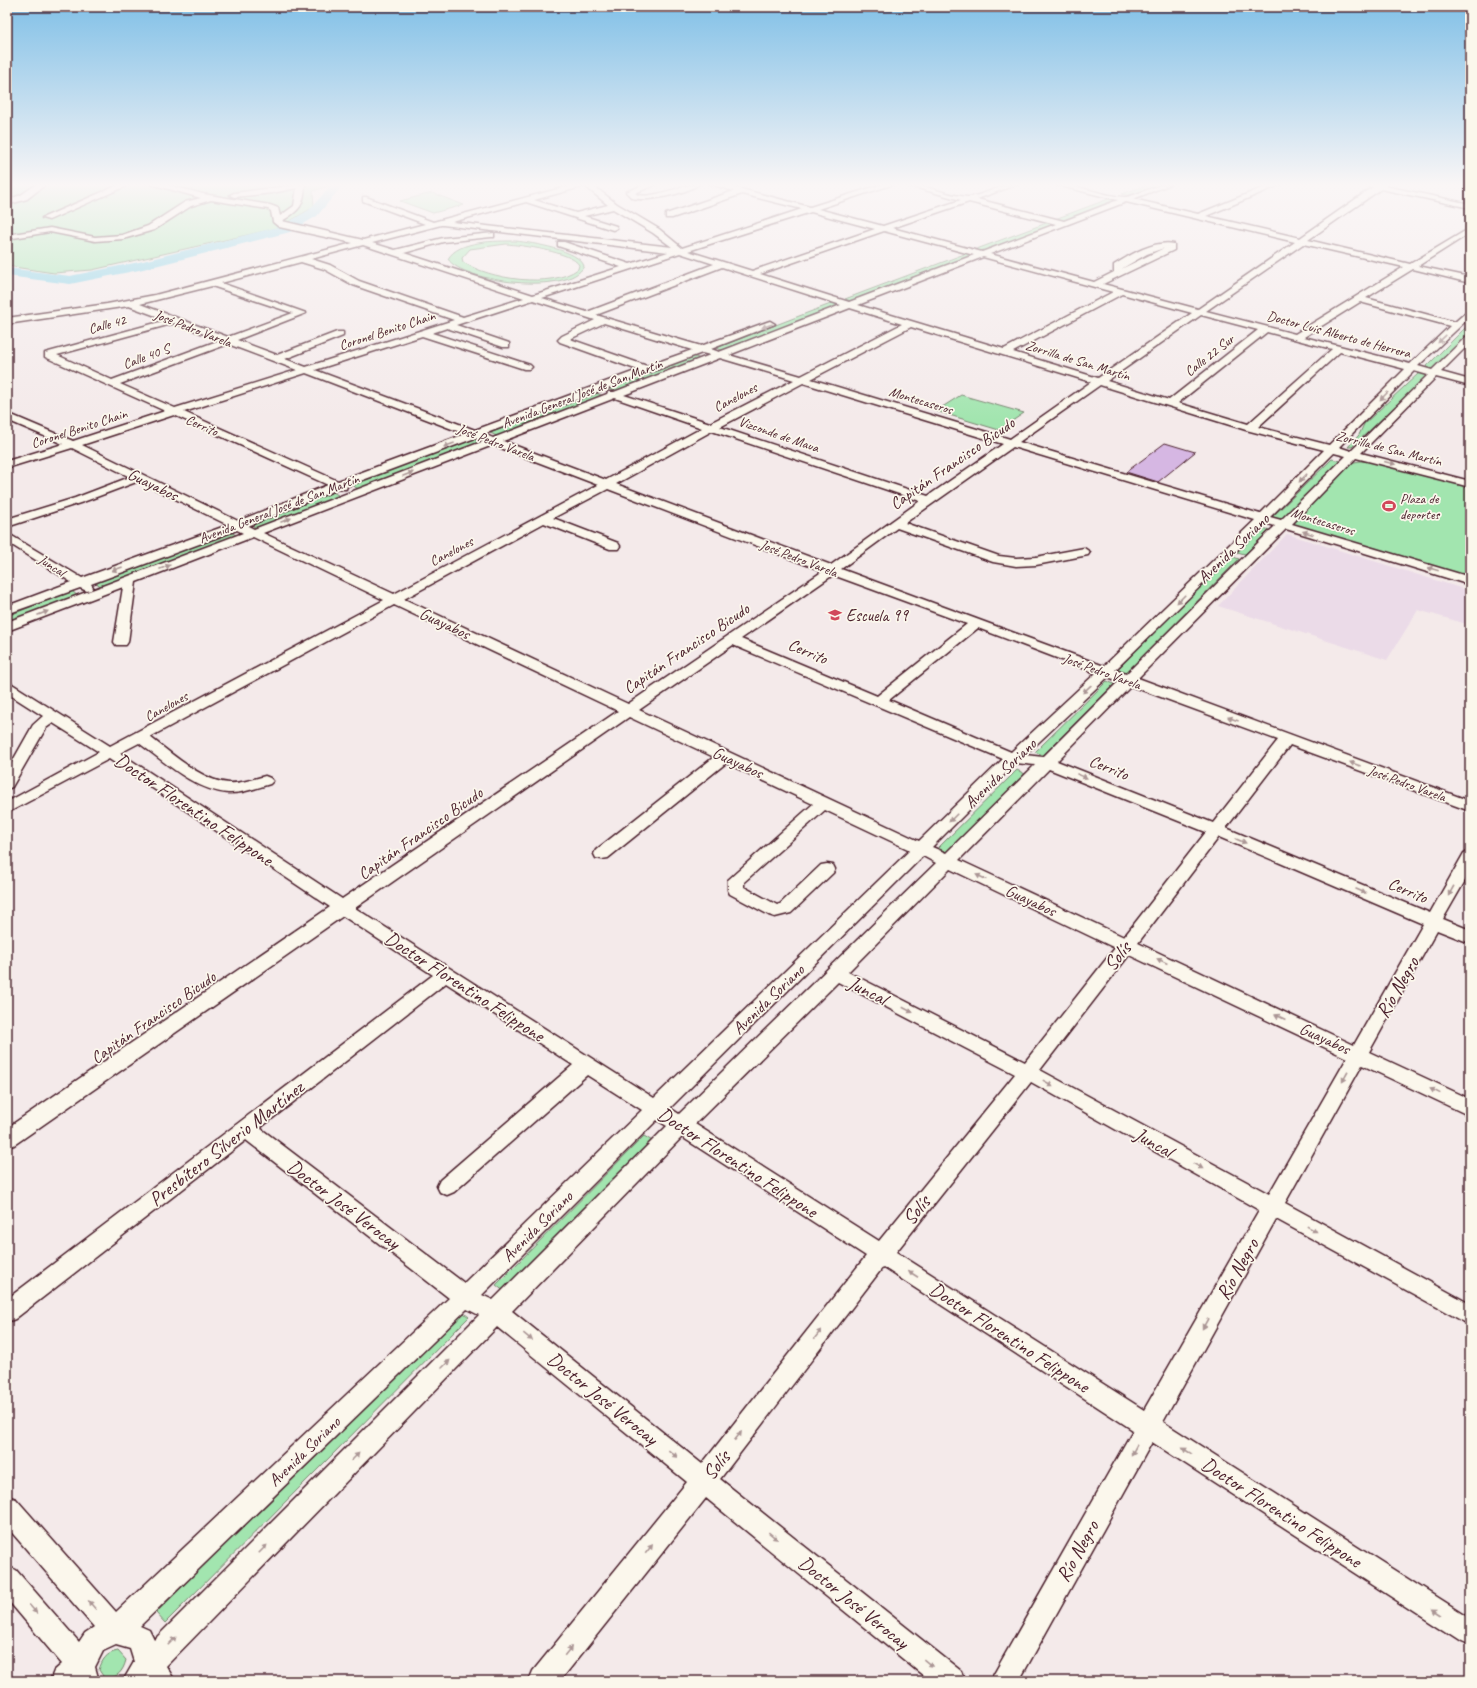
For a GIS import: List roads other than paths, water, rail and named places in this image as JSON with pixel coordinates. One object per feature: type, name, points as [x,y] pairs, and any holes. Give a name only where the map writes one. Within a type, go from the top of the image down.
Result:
[{"type":"street","points":[[7,321],[130,304],[215,284],[294,263]]},
{"type":"street","points":[[313,263],[327,267],[356,282],[463,320]]},
{"type":"street","name":"Montecaseros","points":[[424,263],[603,320],[1470,581]]},
{"type":"street","points":[[602,263],[597,266],[608,274]]},
{"type":"street","points":[[618,263],[630,267]]},
{"type":"street","name":"Coronel Benito Chain","points":[[7,465],[643,263]]},
{"type":"street","name":"Zorrilla de San Martín","points":[[718,263],[910,324],[1250,428],[1330,450],[1352,454],[1470,484]]},
{"type":"street","points":[[751,274],[783,263]]},
{"type":"street","name":"Avenida General José de San Martín","points":[[7,610],[237,526],[338,485],[934,263]]},
{"type":"street","name":"Avenida General José de San Martín","points":[[7,627],[722,355],[959,263]]},
{"type":"street","name":"Doctor Luis Alberto de Herrera","points":[[1015,263],[1470,383]]},
{"type":"street","points":[[1118,272],[1117,267],[1125,263]]},
{"type":"street","points":[[1096,284],[1140,263]]},
{"type":"street","name":"Capitán Francisco Bicudo","points":[[7,1139],[832,570],[929,500],[1270,263]]},
{"type":"street","points":[[1397,263],[1470,280]]},
{"type":"street","points":[[1297,337],[1416,263]]},
{"type":"street","points":[[587,315],[722,264]]},
{"type":"street","points":[[710,269],[822,305]]},
{"type":"street","name":"Calle 40 S","points":[[113,383],[302,313],[215,284]]},
{"type":"street","points":[[1004,353],[1121,291]]},
{"type":"street","points":[[1358,299],[1458,324],[1470,325]]},
{"type":"street","name":"José Pedro Varela","points":[[130,304],[975,624],[1470,806]]},
{"type":"street","name":"Avenida Soriano","points":[[77,1676],[94,1642],[116,1631],[466,1297],[655,1109],[922,849],[1013,758],[1106,672],[1263,519],[1412,368],[1470,312]]},
{"type":"street","name":"Calle 42","points":[[48,355],[174,320]]},
{"type":"street","points":[[603,320],[563,340],[648,370]]},
{"type":"street","name":"Canelones","points":[[7,808],[544,519],[711,427],[801,379],[910,324]]},
{"type":"street","points":[[447,325],[506,345]]},
{"type":"street","name":"Calle 22 Sur","points":[[1170,404],[1265,329]]},
{"type":"street","points":[[423,333],[527,367]]},
{"type":"street","points":[[276,359],[340,334]]},
{"type":"street","name":"Avenida Soriano","points":[[149,1676],[497,1313],[681,1125],[836,973],[1126,680],[1470,338]]},
{"type":"street","points":[[1250,428],[1339,348]]},
{"type":"street","name":"Cerrito","points":[[48,355],[356,493]]},
{"type":"street","name":"Vizconde de Maua","points":[[598,389],[929,500]]},
{"type":"street","name":"Guayabos","points":[[7,416],[72,444],[237,526],[1126,944],[1470,1108]]},
{"type":"street","points":[[7,523],[79,500],[140,477]]},
{"type":"street","points":[[544,519],[614,546]]},
{"type":"street","points":[[896,524],[997,559],[1016,562],[1036,561],[1084,552]]},
{"type":"street","name":"Juncal","points":[[7,537],[97,592]]},
{"type":"street","points":[[1230,550],[1250,556]]},
{"type":"street","points":[[121,642],[130,580]]},
{"type":"street","points":[[878,702],[975,624]]},
{"type":"street","name":"Cerrito","points":[[731,639],[1013,758],[1046,762],[1216,830],[1470,937]]},
{"type":"street","name":"Doctor Florentino Felippone","points":[[10,692],[53,716],[344,908],[1470,1633]]},
{"type":"street","points":[[7,784],[40,725],[53,716]]},
{"type":"street","points":[[140,737],[194,775],[215,785],[228,788],[264,782]]},
{"type":"street","name":"Solís","points":[[543,1681],[704,1480],[881,1254],[1028,1072],[1126,944],[1287,739]]},
{"type":"street","points":[[602,854],[725,756]]},
{"type":"street","points":[[824,802],[736,880],[736,890],[775,911],[785,909],[827,869]]},
{"type":"street","name":"Río Negro","points":[[1004,1681],[1470,857]]},
{"type":"street","name":"Juncal","points":[[836,973],[1028,1072],[1470,1315]]},
{"type":"street","name":"Presbítero Silverio Martínez","points":[[7,1312],[446,974]]},
{"type":"street","points":[[447,1186],[586,1064]]},
{"type":"street","name":"Doctor José Verocay","points":[[245,1128],[466,1297],[497,1313],[951,1681]]},
{"type":"street","points":[[7,1508],[116,1631],[140,1639],[149,1676]]},
{"type":"street","points":[[7,1579],[77,1676]]},
{"type":"waterway","points":[[7,272],[70,280],[152,263]]},
{"type":"place","name":"Plaza de deportes","points":[[1389,506]]},
{"type":"place","name":"Escuela 99","points":[[835,615]]}]
